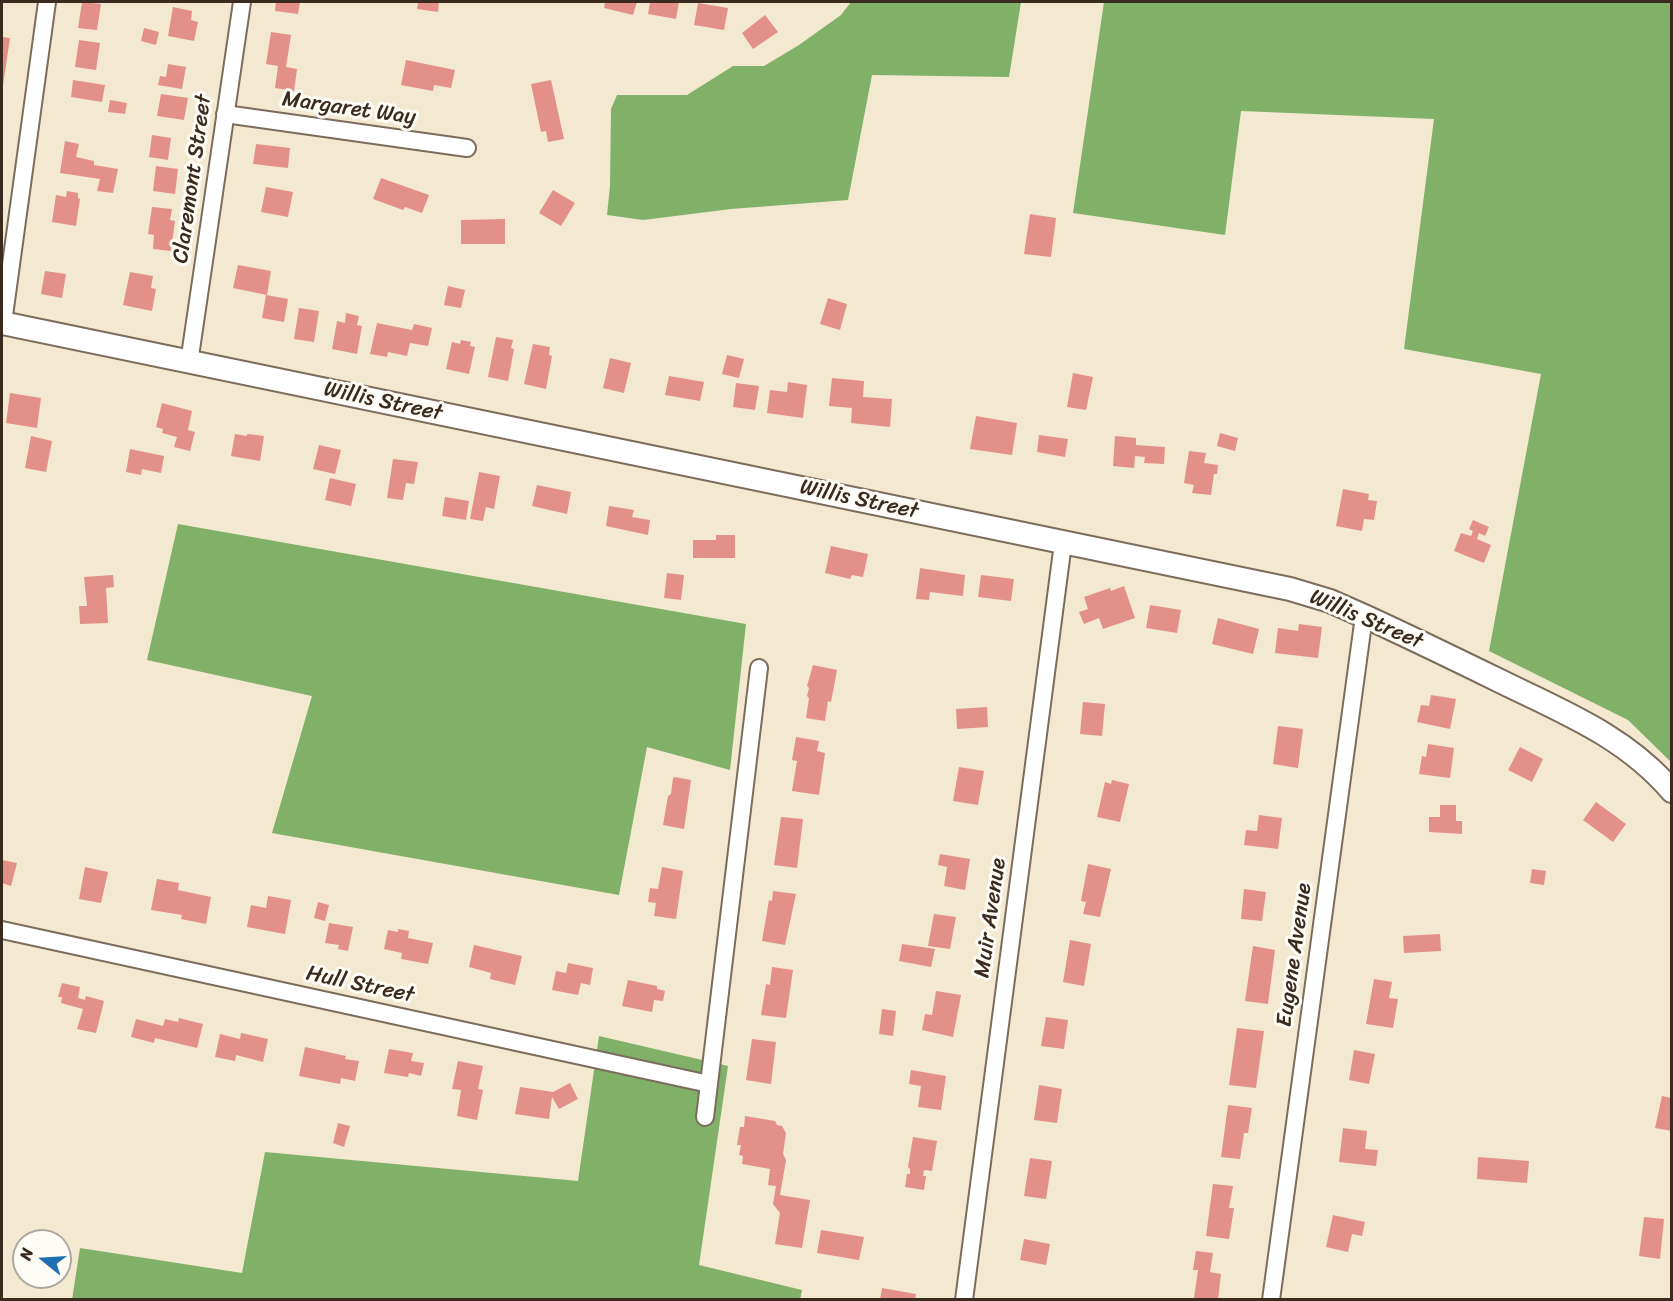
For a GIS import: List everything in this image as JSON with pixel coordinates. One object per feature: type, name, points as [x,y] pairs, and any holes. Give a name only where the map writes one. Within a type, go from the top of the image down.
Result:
[{"type":"main road","name":"Willis Street","points":[[2,323],[1257,581],[1330,601],[1576,718],[1613,738],[1647,765],[1671,791]]},
{"type":"street","points":[[2,323],[48,2]]},
{"type":"street","name":"Claremont Street","points":[[189,363],[242,2]]},
{"type":"street","name":"Margaret Way","points":[[225,114],[466,148]]},
{"type":"street","name":"Muir Avenue","points":[[964,1299],[1064,543]]},
{"type":"street","name":"Eugene Avenue","points":[[1271,1299],[1364,616]]},
{"type":"street","points":[[705,1117],[759,668]]},
{"type":"street","name":"Hull Street","points":[[2,930],[709,1084]]},
{"type":"green space","points":[[851,2],[1021,2],[1009,77],[872,75],[848,200],[731,209],[643,220],[607,215],[610,186],[611,109],[617,95],[687,95],[733,66],[764,66],[799,45],[841,15]]},
{"type":"green space","points":[[1104,2],[1671,2],[1671,762],[1628,720],[1489,651],[1541,374],[1404,349],[1434,119],[1241,111],[1225,235],[1073,213]]},
{"type":"green space","points":[[178,524],[746,624],[730,770],[647,747],[619,895],[272,833],[312,696],[147,660]]},
{"type":"green space","points":[[599,1036],[728,1066],[699,1265],[802,1290],[800,1300],[72,1300],[80,1248],[242,1273],[265,1152],[578,1181]]},
{"type":"building","points":[[82,2],[101,4],[97,30],[78,28]]},
{"type":"building","points":[[276,2],[300,2],[298,14],[275,11]]},
{"type":"building","points":[[418,2],[439,2],[438,12],[417,9]]},
{"type":"building","points":[[605,2],[637,2],[633,15],[604,8]]},
{"type":"building","points":[[650,2],[679,2],[676,19],[648,14]]},
{"type":"building","points":[[698,3],[728,8],[724,30],[694,25]]},
{"type":"building","points":[[173,7],[192,11],[191,20],[198,22],[194,41],[168,36]]},
{"type":"building","points":[[765,15],[778,32],[753,49],[742,33]]},
{"type":"building","points":[[144,28],[159,32],[156,45],[141,41]]},
{"type":"building","points":[[271,32],[291,35],[286,67],[297,69],[294,91],[275,88],[278,66],[266,64]]},
{"type":"building","points":[[2,37],[10,38],[3,85],[2,85]]},
{"type":"building","points":[[79,40],[100,43],[96,70],[75,67]]},
{"type":"building","points":[[406,60],[455,70],[451,88],[434,85],[433,91],[401,85]]},
{"type":"building","points":[[168,64],[186,67],[182,89],[158,85],[160,76],[166,77]]},
{"type":"building","points":[[73,80],[105,85],[102,102],[71,97]]},
{"type":"building","points":[[551,80],[564,139],[548,142],[546,131],[541,132],[531,84]]},
{"type":"building","points":[[161,94],[188,98],[184,120],[157,116]]},
{"type":"building","points":[[110,100],[127,103],[125,114],[108,112]]},
{"type":"building","points":[[152,135],[171,138],[168,160],[149,157]]},
{"type":"building","points":[[65,141],[79,144],[76,157],[94,161],[94,165],[118,169],[113,193],[97,191],[100,179],[60,173]]},
{"type":"building","points":[[256,144],[290,148],[288,168],[253,164]]},
{"type":"building","points":[[156,166],[178,169],[175,194],[153,191]]},
{"type":"building","points":[[381,178],[429,195],[422,213],[405,207],[403,210],[373,199]]},
{"type":"building","points":[[266,187],[293,192],[288,217],[261,212]]},
{"type":"building","points":[[553,190],[575,203],[561,226],[539,213]]},
{"type":"building","points":[[67,191],[78,193],[80,199],[76,226],[52,222],[56,195],[66,197]]},
{"type":"building","points":[[152,207],[172,209],[170,220],[175,221],[171,251],[153,249],[154,235],[148,234]]},
{"type":"building","points":[[1030,214],[1056,218],[1051,257],[1024,254]]},
{"type":"building","points":[[505,219],[505,244],[461,244],[461,220]]},
{"type":"building","points":[[238,265],[271,271],[267,295],[233,288]]},
{"type":"building","points":[[45,271],[66,274],[62,298],[41,294]]},
{"type":"building","points":[[130,272],[153,276],[151,288],[156,289],[152,311],[123,305]]},
{"type":"building","points":[[448,286],[465,290],[461,308],[444,305]]},
{"type":"building","points":[[266,295],[288,299],[284,322],[262,318]]},
{"type":"building","points":[[828,298],[847,304],[840,330],[820,324]]},
{"type":"building","points":[[299,308],[319,311],[314,342],[294,339]]},
{"type":"building","points":[[346,313],[359,316],[357,325],[362,326],[357,354],[332,349],[337,321],[345,323]]},
{"type":"building","points":[[377,323],[412,330],[414,324],[432,328],[428,346],[410,343],[407,356],[388,352],[387,357],[370,354]]},
{"type":"building","points":[[496,337],[513,340],[511,348],[514,349],[508,381],[488,377]]},
{"type":"building","points":[[461,340],[471,342],[470,346],[475,347],[469,374],[446,369],[452,342],[460,344]]},
{"type":"building","points":[[533,344],[550,347],[549,355],[552,356],[546,389],[524,384]]},
{"type":"building","points":[[727,355],[744,359],[739,378],[722,374]]},
{"type":"building","points":[[610,358],[631,363],[624,393],[603,388]]},
{"type":"building","points":[[1073,373],[1093,377],[1086,410],[1067,407]]},
{"type":"building","points":[[669,376],[704,382],[700,401],[665,395]]},
{"type":"building","points":[[832,378],[864,381],[863,397],[892,399],[890,427],[851,423],[852,408],[829,406]]},
{"type":"building","points":[[788,382],[807,385],[803,418],[767,413],[770,390],[787,392]]},
{"type":"building","points":[[736,383],[759,386],[755,410],[733,407]]},
{"type":"building","points":[[10,393],[41,398],[37,428],[6,423]]},
{"type":"building","points":[[162,403],[192,411],[188,430],[195,432],[190,451],[174,447],[177,437],[162,433],[163,429],[156,427]]},
{"type":"building","points":[[976,416],[1017,423],[1012,455],[970,449]]},
{"type":"building","points":[[1220,433],[1238,438],[1235,451],[1217,446]]},
{"type":"building","points":[[235,434],[264,436],[260,461],[231,456]]},
{"type":"building","points":[[1039,435],[1068,439],[1065,457],[1037,452]]},
{"type":"building","points":[[31,436],[52,441],[46,472],[25,468]]},
{"type":"building","points":[[1115,436],[1136,438],[1136,445],[1165,447],[1164,464],[1144,463],[1145,457],[1135,456],[1134,468],[1113,466]]},
{"type":"building","points":[[319,445],[341,450],[335,474],[313,469]]},
{"type":"building","points":[[130,449],[164,456],[161,473],[142,469],[141,475],[126,472]]},
{"type":"building","points":[[1189,451],[1206,453],[1204,463],[1218,465],[1217,474],[1214,474],[1211,495],[1192,493],[1194,485],[1184,483]]},
{"type":"building","points":[[393,459],[418,462],[414,484],[406,483],[403,500],[387,498]]},
{"type":"building","points":[[479,472],[500,476],[494,509],[486,507],[483,521],[470,519]]},
{"type":"building","points":[[330,478],[356,484],[351,506],[325,500]]},
{"type":"building","points":[[537,485],[571,492],[567,514],[532,506]]},
{"type":"building","points":[[1343,489],[1369,494],[1368,500],[1377,501],[1374,520],[1364,519],[1362,531],[1336,526]]},
{"type":"building","points":[[445,497],[469,501],[466,520],[442,516]]},
{"type":"building","points":[[609,506],[634,510],[632,517],[650,520],[648,535],[606,526]]},
{"type":"building","points":[[1473,520],[1489,527],[1485,536],[1479,533],[1477,539],[1491,545],[1484,563],[1454,551],[1461,533],[1471,536],[1473,531],[1469,529]]},
{"type":"building","points":[[716,535],[735,535],[735,558],[693,558],[693,540],[716,540]]},
{"type":"building","points":[[831,546],[868,554],[863,577],[852,575],[850,579],[825,573]]},
{"type":"building","points":[[920,568],[965,575],[963,596],[930,592],[929,600],[916,599]]},
{"type":"building","points":[[667,573],[684,575],[681,600],[664,598]]},
{"type":"building","points":[[113,575],[114,587],[106,588],[108,623],[80,624],[79,606],[87,606],[84,577]]},
{"type":"building","points":[[981,575],[1014,579],[1011,601],[978,597]]},
{"type":"building","points":[[1124,586],[1135,618],[1103,629],[1099,618],[1084,624],[1079,612],[1088,609],[1084,597]]},
{"type":"building","points":[[1150,605],[1181,610],[1177,633],[1146,628]]},
{"type":"building","points":[[1218,618],[1259,629],[1253,654],[1212,644]]},
{"type":"building","points":[[1299,624],[1322,627],[1318,658],[1275,653],[1278,628],[1298,631]]},
{"type":"building","points":[[813,665],[837,670],[825,721],[806,718],[809,698],[807,686]]},
{"type":"building","points":[[1431,695],[1456,699],[1450,729],[1417,722],[1421,705],[1429,706]]},
{"type":"building","points":[[1083,702],[1105,704],[1102,736],[1080,734]]},
{"type":"building","points":[[987,707],[988,727],[957,729],[956,709]]},
{"type":"building","points":[[1278,726],[1303,729],[1298,768],[1273,764]]},
{"type":"building","points":[[796,737],[819,741],[817,751],[825,753],[819,795],[792,791],[797,761],[792,760]]},
{"type":"building","points":[[1428,744],[1454,748],[1450,778],[1419,774],[1422,756],[1426,757]]},
{"type":"building","points":[[1520,747],[1543,759],[1532,782],[1508,770]]},
{"type":"building","points":[[959,767],[984,771],[978,805],[953,801]]},
{"type":"building","points":[[675,777],[691,780],[684,829],[663,825],[668,796],[671,794]]},
{"type":"building","points":[[1112,780],[1129,784],[1120,822],[1097,817],[1105,782],[1111,784]]},
{"type":"building","points":[[1596,802],[1626,824],[1613,842],[1583,820]]},
{"type":"building","points":[[1440,805],[1456,805],[1456,821],[1462,821],[1462,834],[1429,832],[1429,817],[1440,817]]},
{"type":"building","points":[[1259,815],[1282,818],[1278,849],[1244,845],[1246,830],[1257,831]]},
{"type":"building","points":[[781,817],[803,819],[797,868],[774,865]]},
{"type":"building","points":[[940,854],[970,859],[965,890],[944,886],[947,867],[938,865]]},
{"type":"building","points":[[2,860],[17,863],[11,886],[2,883]]},
{"type":"building","points":[[1088,864],[1111,869],[1100,917],[1083,914],[1086,902],[1081,901]]},
{"type":"building","points":[[85,867],[108,872],[101,903],[79,899]]},
{"type":"building","points":[[662,867],[683,871],[676,919],[654,916],[656,903],[648,902],[650,888],[658,889]]},
{"type":"building","points":[[1532,869],[1546,871],[1544,885],[1530,883]]},
{"type":"building","points":[[157,879],[179,883],[178,890],[211,897],[206,924],[181,919],[182,915],[151,910]]},
{"type":"building","points":[[1244,889],[1266,892],[1262,921],[1241,919]]},
{"type":"building","points":[[773,891],[796,894],[785,945],[762,941],[769,900],[772,901]]},
{"type":"building","points":[[268,896],[291,900],[285,934],[247,927],[251,905],[266,908]]},
{"type":"building","points":[[318,902],[329,905],[325,921],[314,918]]},
{"type":"building","points":[[934,914],[956,917],[950,949],[928,946]]},
{"type":"building","points":[[329,923],[353,927],[348,951],[338,949],[339,945],[325,943]]},
{"type":"building","points":[[398,929],[409,931],[408,938],[433,943],[428,964],[401,959],[402,953],[384,949],[388,930],[398,932]]},
{"type":"building","points":[[1440,934],[1441,951],[1404,953],[1403,936]]},
{"type":"building","points":[[1070,940],[1091,944],[1084,986],[1063,982]]},
{"type":"building","points":[[902,944],[935,949],[931,967],[899,961]]},
{"type":"building","points":[[474,945],[522,956],[515,985],[490,979],[491,973],[469,967]]},
{"type":"building","points":[[1253,946],[1275,950],[1268,1004],[1245,1001]]},
{"type":"building","points":[[568,963],[593,968],[590,985],[581,983],[578,995],[552,990],[556,971],[566,973]]},
{"type":"building","points":[[772,967],[793,970],[786,1018],[761,1015],[766,984],[770,985]]},
{"type":"building","points":[[1374,979],[1392,982],[1389,998],[1398,999],[1393,1028],[1366,1024]]},
{"type":"building","points":[[628,980],[657,986],[657,989],[665,991],[663,1001],[654,1000],[652,1012],[622,1006]]},
{"type":"building","points":[[62,983],[80,987],[78,998],[85,1000],[86,996],[104,1001],[96,1033],[77,1029],[83,1009],[61,1003],[62,997],[58,997]]},
{"type":"building","points":[[936,991],[961,995],[953,1037],[922,1030],[925,1014],[932,1015]]},
{"type":"building","points":[[882,1009],[896,1011],[893,1036],[879,1034]]},
{"type":"building","points":[[1046,1017],[1068,1020],[1064,1049],[1041,1046]]},
{"type":"building","points":[[179,1018],[203,1024],[197,1048],[155,1038],[154,1043],[131,1037],[136,1019],[163,1026],[165,1019],[178,1022]]},
{"type":"building","points":[[1237,1028],[1264,1031],[1256,1088],[1229,1085]]},
{"type":"building","points":[[241,1033],[268,1039],[263,1062],[236,1055],[235,1061],[215,1057],[220,1034],[240,1039]]},
{"type":"building","points":[[752,1039],[776,1042],[771,1084],[746,1080]]},
{"type":"building","points":[[305,1047],[359,1061],[355,1081],[341,1078],[340,1084],[299,1076]]},
{"type":"building","points":[[389,1049],[413,1053],[411,1061],[424,1063],[421,1076],[409,1073],[408,1077],[384,1073]]},
{"type":"building","points":[[1354,1050],[1375,1054],[1369,1084],[1349,1080]]},
{"type":"building","points":[[458,1061],[483,1066],[478,1089],[483,1090],[477,1120],[457,1116],[461,1090],[452,1089]]},
{"type":"building","points":[[911,1070],[946,1076],[941,1110],[918,1107],[921,1086],[909,1084]]},
{"type":"building","points":[[570,1083],[578,1099],[559,1109],[552,1097],[549,1119],[515,1114],[520,1087],[553,1092]]},
{"type":"building","points":[[1039,1085],[1062,1089],[1057,1123],[1034,1120]]},
{"type":"building","points":[[1662,1096],[1672,1098],[1672,1131],[1655,1128]]},
{"type":"building","points":[[1228,1105],[1252,1108],[1248,1133],[1244,1133],[1240,1159],[1221,1157]]},
{"type":"building","points":[[745,1116],[775,1121],[786,1133],[783,1154],[786,1160],[780,1195],[810,1200],[802,1248],[775,1244],[780,1213],[773,1204],[776,1186],[768,1185],[770,1169],[742,1164],[743,1156],[739,1155],[741,1145],[737,1145],[740,1127],[744,1127]]},
{"type":"building","points":[[338,1123],[350,1126],[344,1147],[333,1143]]},
{"type":"building","points":[[1343,1128],[1367,1131],[1365,1149],[1378,1150],[1376,1166],[1339,1162]]},
{"type":"building","points":[[913,1137],[937,1141],[932,1171],[924,1170],[923,1176],[926,1176],[924,1190],[905,1187],[907,1174],[910,1174],[908,1167]]},
{"type":"building","points":[[1478,1157],[1529,1161],[1527,1183],[1477,1179]]},
{"type":"building","points":[[1030,1158],[1052,1161],[1046,1199],[1024,1196]]},
{"type":"building","points":[[1213,1184],[1233,1186],[1229,1208],[1234,1208],[1229,1239],[1206,1236]]},
{"type":"building","points":[[1333,1215],[1365,1222],[1362,1236],[1352,1234],[1348,1252],[1326,1247]]},
{"type":"building","points":[[1644,1217],[1664,1219],[1660,1259],[1639,1256]]},
{"type":"building","points":[[821,1230],[864,1237],[859,1260],[817,1253]]},
{"type":"building","points":[[1024,1239],[1050,1244],[1046,1265],[1020,1260]]},
{"type":"building","points":[[1196,1251],[1213,1253],[1210,1272],[1221,1274],[1218,1300],[1194,1298],[1198,1270],[1193,1270]]},
{"type":"building","points":[[882,1288],[916,1294],[915,1300],[880,1300]]}]
